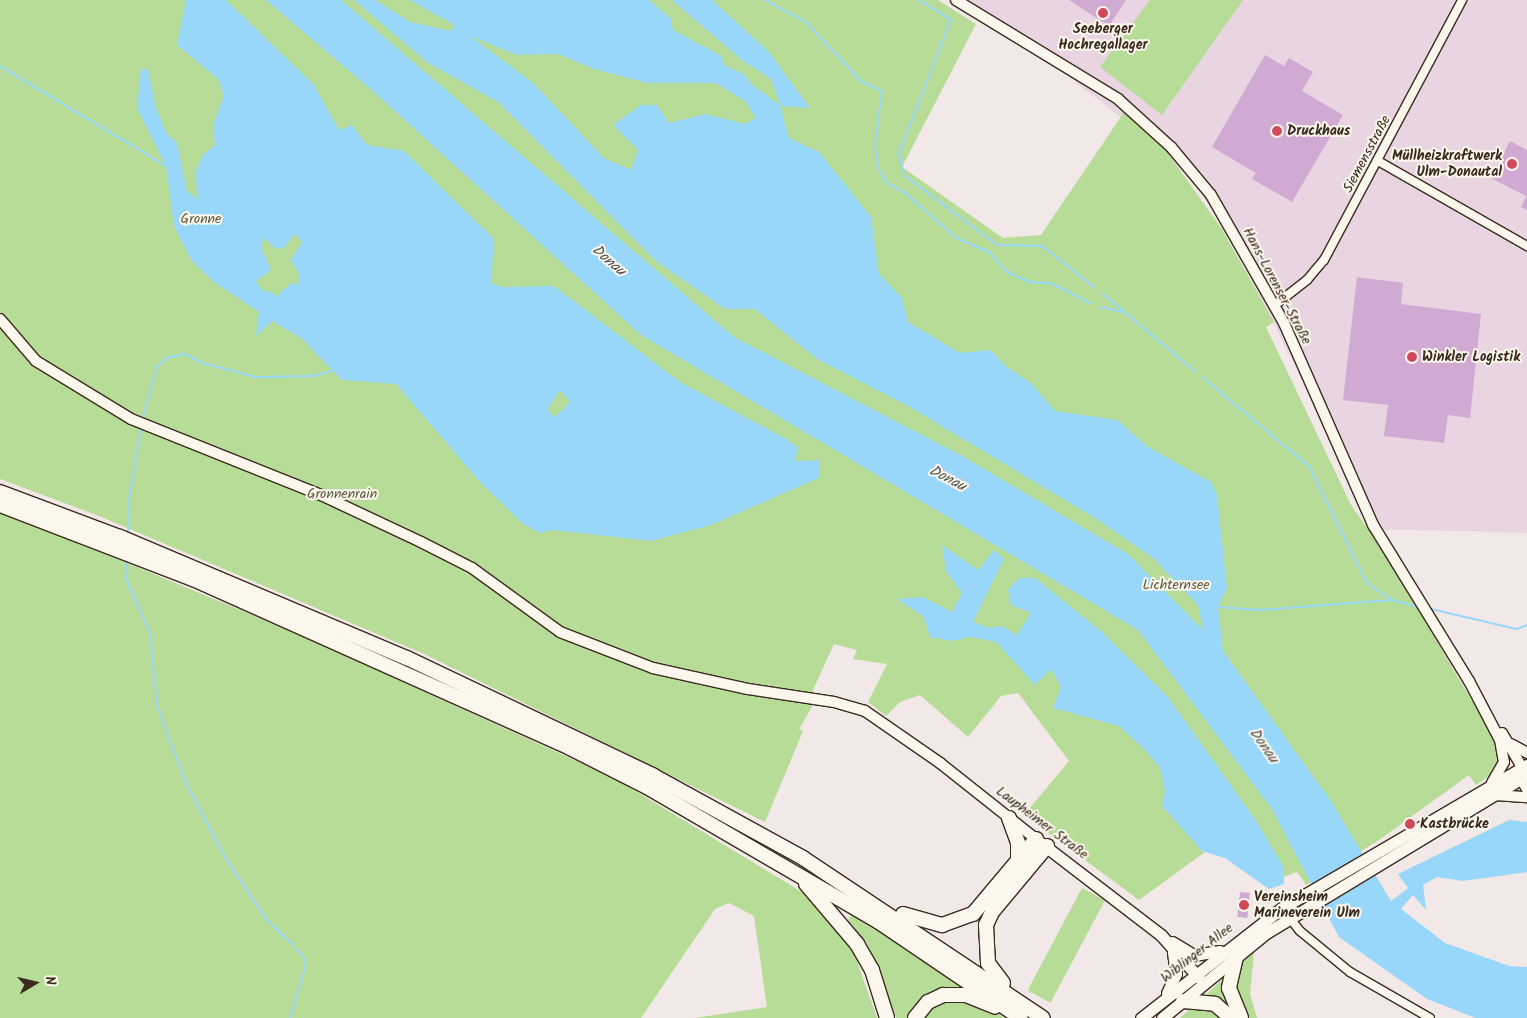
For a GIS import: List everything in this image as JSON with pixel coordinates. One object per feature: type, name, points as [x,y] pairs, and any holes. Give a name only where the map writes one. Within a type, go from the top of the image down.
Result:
[{"type":"highway","points":[[0,492],[97,535],[120,537],[137,544],[539,719],[739,821],[874,903],[1043,1018]]},
{"type":"highway","points":[[0,505],[76,527]]},
{"type":"highway","points":[[97,535],[118,551],[193,579],[505,716],[647,787],[879,922],[1020,1018]]},
{"type":"highway","points":[[1009,818],[1018,842],[1017,864]]},
{"type":"highway","points":[[874,903],[920,921],[953,922],[980,908],[1017,864],[1042,843]]},
{"type":"highway","points":[[1022,1003],[994,974],[984,938],[992,912],[1042,843]]},
{"type":"highway","points":[[796,873],[857,944],[872,970],[888,1018]]},
{"type":"highway","points":[[1235,952],[1229,988],[1241,1018]]},
{"type":"highway","points":[[915,1018],[928,1002],[954,995],[986,1002],[1013,1018]]},
{"type":"highway","points":[[1182,1000],[1216,1004],[1231,1018]]},
{"type":"main road","points":[[1161,935],[1194,955],[1235,952],[1289,918],[1303,902],[1492,783],[1524,773]]},
{"type":"main road","points":[[1371,860],[1490,797],[1524,773]]},
{"type":"main road","name":"Laupheimer Straße","points":[[1042,843],[1161,935],[1204,984]]},
{"type":"main road","name":"Wiblinger Allee","points":[[1162,1018],[1204,984],[1282,908],[1303,902]]},
{"type":"main road","points":[[1159,1002],[1176,974],[1172,948]]},
{"type":"main road","name":"Wiblinger Allee","points":[[1141,1018],[1195,974],[1235,952]]},
{"type":"street","name":"Hans-Lorenser-Straße","points":[[956,0],[1104,90],[1154,130],[1210,195],[1275,305],[1373,525],[1481,702],[1508,742],[1524,773]]},
{"type":"street","name":"Siemensstraße","points":[[1275,305],[1307,280],[1324,260],[1462,0]]},
{"type":"street","points":[[1378,161],[1527,246]]},
{"type":"street","name":"Laupheimer Straße","points":[[0,319],[36,361],[136,421],[321,495],[421,542],[472,568],[560,632],[653,668],[748,689],[848,705],[881,720],[1042,843]]},
{"type":"street","name":"Hans-Lorenser-Straße","points":[[1481,702],[1505,755],[1502,769],[1492,783]]},
{"type":"street","points":[[1508,742],[1527,754]]},
{"type":"street","points":[[1524,773],[1527,790]]},
{"type":"street","points":[[1490,797],[1518,793],[1527,797]]},
{"type":"street","points":[[1282,908],[1289,918],[1350,972],[1430,1018]]},
{"type":"shaded area","points":[[948,0],[1527,0],[1527,533],[1370,529],[1301,378],[1227,232],[1182,164],[1053,65]]},
{"type":"green space","points":[[0,0],[938,0],[976,24],[902,167],[1003,238],[1041,235],[1124,112],[1167,152],[1222,229],[1274,322],[1266,327],[1351,505],[1381,547],[1499,747],[1497,770],[1476,785],[1469,775],[1379,840],[1306,885],[1297,872],[1263,884],[1212,847],[1139,900],[1024,815],[1069,761],[1018,693],[1001,696],[968,737],[920,695],[900,702],[886,716],[868,702],[887,664],[853,659],[857,650],[834,644],[813,690],[808,704],[813,705],[799,729],[803,731],[765,822],[422,653],[99,516],[0,479]]},
{"type":"green space","points":[[1150,0],[1243,0],[1162,115],[1100,67]]},
{"type":"green space","points":[[0,510],[293,632],[614,778],[810,897],[853,950],[877,1018],[695,1018],[767,1007],[754,916],[729,903],[715,909],[641,1018],[0,1018]]},
{"type":"green space","points":[[1082,888],[1105,900],[1050,1003],[1028,990]]},
{"type":"green space","points":[[853,912],[966,986],[1004,1018],[896,1018],[868,945],[848,920]]},
{"type":"green space","points":[[1254,951],[1250,994],[1257,1018],[1180,1018]]},
{"type":"water","name":"Gronne","points":[[186,0],[226,0],[314,85],[339,130],[352,125],[367,145],[404,151],[494,239],[491,283],[503,287],[554,286],[680,382],[786,439],[798,448],[795,461],[819,460],[819,478],[711,525],[651,541],[553,530],[540,533],[523,524],[480,482],[396,384],[342,380],[301,338],[272,321],[256,336],[259,312],[214,282],[191,260],[174,226],[166,166],[137,108],[141,68],[148,70],[156,108],[167,134],[177,143],[187,191],[197,199],[196,171],[203,155],[215,145],[213,125],[224,96],[218,79],[177,45]],"holes":[[[295,234],[302,242],[291,260],[299,274],[298,285],[291,283],[276,297],[274,293],[262,290],[256,281],[271,270],[262,249],[263,237],[276,249],[284,248]],[[558,392],[562,392],[570,402],[555,417],[548,410]]]},
{"type":"water","name":"Donau","points":[[266,0],[341,0],[734,337],[964,457],[1128,554],[1203,630],[1198,605],[1153,558],[1098,520],[908,406],[817,359],[755,309],[725,309],[656,261],[498,102],[428,63],[354,0],[375,0],[410,22],[451,31],[454,25],[410,0],[649,0],[671,19],[673,30],[721,56],[725,66],[744,74],[751,84],[780,105],[771,79],[743,61],[672,0],[712,0],[769,52],[810,108],[780,106],[789,138],[820,153],[871,217],[879,274],[902,298],[908,322],[960,353],[991,350],[1005,366],[1031,383],[1055,411],[1117,420],[1148,447],[1211,482],[1217,495],[1227,588],[1218,607],[1223,651],[1331,801],[1391,901],[1408,888],[1398,874],[1509,820],[1527,822],[1527,872],[1463,881],[1437,877],[1423,885],[1426,910],[1413,895],[1401,909],[1445,943],[1509,966],[1527,967],[1527,1018],[1476,1018],[1427,999],[1339,937],[1272,809],[1138,630],[641,335],[375,93]],"holes":[[[470,36],[517,55],[558,54],[594,69],[647,83],[715,83],[745,101],[756,118],[745,124],[705,114],[669,123],[657,105],[641,105],[613,125],[638,150],[631,170],[604,158],[533,83]]]},
{"type":"water","points":[[942,545],[978,570],[994,550],[1004,559],[973,622],[989,628],[1002,626],[1017,635],[1031,613],[1011,605],[1008,590],[1019,578],[1035,578],[1102,632],[1168,697],[1257,822],[1284,868],[1284,884],[1269,889],[1225,858],[1202,851],[1162,806],[1165,791],[1160,768],[1146,751],[1119,726],[1053,708],[1061,687],[1051,669],[1035,685],[996,642],[971,637],[951,641],[930,637],[924,617],[897,599],[923,597],[952,612],[962,593],[946,571]]},
{"type":"building","name":"Seeberger Hochregallager","points":[[1069,0],[1126,0],[1109,26]]},
{"type":"building","name":"Druckhaus","points":[[1265,55],[1284,66],[1289,58],[1313,72],[1302,91],[1343,115],[1292,202],[1252,179],[1256,173],[1212,147]]},
{"type":"building","name":"Müllheizkraftwerk Ulm-Donautal","points":[[1510,141],[1527,150],[1527,210],[1521,207],[1526,196],[1491,178]]},
{"type":"building","name":"Winkler Logistik","points":[[1357,277],[1403,283],[1401,304],[1481,314],[1470,418],[1448,415],[1444,443],[1384,436],[1388,405],[1343,400]]},
{"type":"building","name":"Vereinsheim Marineverein Ulm","points":[[1240,892],[1250,893],[1247,918],[1237,917]]},
{"type":"waterway","points":[[765,0],[806,22],[862,82],[882,91],[875,145],[878,168],[887,183],[905,193],[958,239],[989,252],[1007,272],[1029,282],[1051,283],[1090,303]]},
{"type":"waterway","points":[[919,0],[951,20],[899,153],[904,175],[997,245],[1042,246],[1094,287]]},
{"type":"waterway","points":[[0,66],[166,166]]},
{"type":"waterway","points":[[1103,294],[1196,372]]},
{"type":"waterway","points":[[1100,307],[1124,312]]},
{"type":"waterway","points":[[142,420],[157,367],[166,358],[185,354],[203,363],[256,377],[314,376],[335,370]]},
{"type":"waterway","points":[[1202,377],[1309,466],[1367,583],[1392,600],[1419,607]]},
{"type":"waterway","points":[[128,534],[129,499],[141,427]]},
{"type":"waterway","points":[[127,561],[127,581],[150,634],[157,705],[185,781],[226,859],[266,919],[293,945]]},
{"type":"waterway","points":[[1218,607],[1260,610],[1392,600]]},
{"type":"waterway","points":[[1431,609],[1517,629],[1527,625]]},
{"type":"waterway","points":[[290,1018],[305,968],[304,958],[296,948]]},
{"type":"place","name":"Seeberger Hochregallager","points":[[1103,13]]},
{"type":"place","name":"Druckhaus","points":[[1277,131]]},
{"type":"place","name":"Müllheizkraftwerk Ulm-Donautal","points":[[1512,164]]},
{"type":"place","name":"Winkler Logistik","points":[[1412,357]]},
{"type":"place","name":"Kastbrücke","points":[[1410,824]]},
{"type":"place","name":"Vereinsheim Marineverein Ulm","points":[[1244,905]]},
{"type":"park label","name":"Gronnenrain","points":[[342,494]]},
{"type":"park label","name":"Lichternsee","points":[[1176,585]]}]
